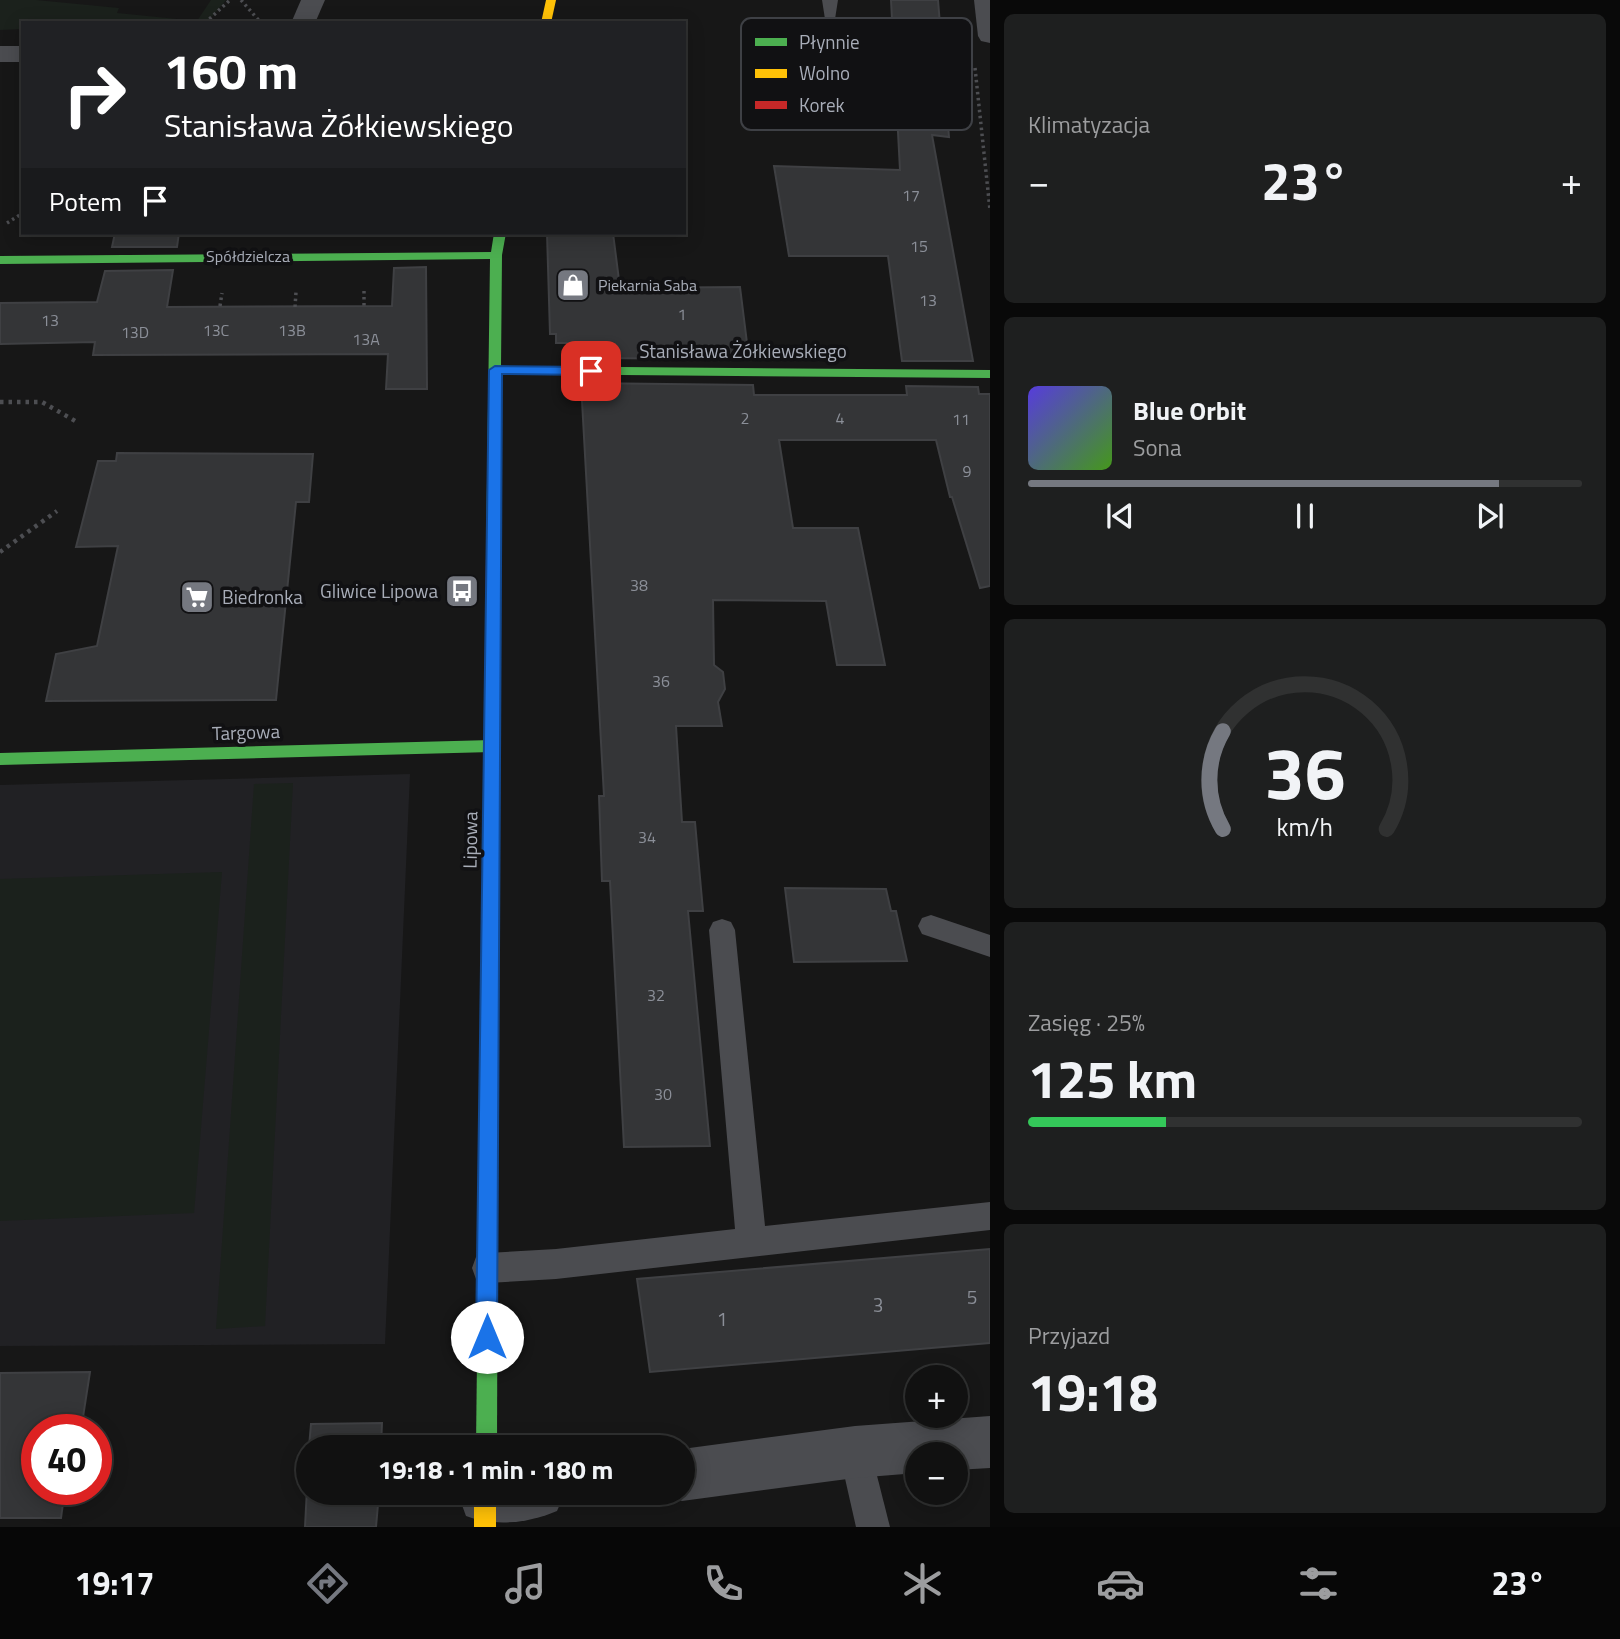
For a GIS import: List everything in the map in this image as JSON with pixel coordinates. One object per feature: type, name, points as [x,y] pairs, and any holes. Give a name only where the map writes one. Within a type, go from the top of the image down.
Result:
[{"type":"street","points":[[304,21],[313,0]]},
{"type":"street","points":[[546,21],[551,0]]},
{"type":"street","points":[[986,0],[990,36]]},
{"type":"street","points":[[0,54],[21,54]]},
{"type":"street","name":"Lipowa","points":[[486,1435],[496,255],[500,235]]},
{"type":"street","name":"Spółdzielcza","points":[[0,260],[496,255]]},
{"type":"street","name":"Stanisława Żółkiewskiego","points":[[495,370],[990,374]]},
{"type":"street","name":"Targowa","points":[[0,759],[492,746]]},
{"type":"street","points":[[695,1473],[855,1452],[990,1442]]},
{"type":"lane","points":[[931,926],[990,946]]},
{"type":"lane","points":[[722,930],[751,1242]]},
{"type":"lane","points":[[487,1268],[556,1264],[990,1216]]},
{"type":"lane","points":[[855,1452],[873,1527]]},
{"type":"path","points":[[209,21],[230,0]]},
{"type":"path","points":[[241,0],[259,21]]},
{"type":"path","points":[[975,66],[990,210]]},
{"type":"path","points":[[0,228],[21,214]]},
{"type":"path","points":[[0,402],[42,402],[77,422]]},
{"type":"path","points":[[0,552],[57,511]]},
{"type":"shaded area","points":[[0,0],[36,0],[119,8],[117,13],[197,21],[21,21],[21,29],[0,30]]},
{"type":"shaded area","points":[[211,0],[226,0],[210,19],[197,21]]},
{"type":"shaded area","points":[[410,774],[385,1344],[0,1346],[0,785]]},
{"type":"shaded area","points":[[293,783],[265,1326],[216,1329],[254,784]]},
{"type":"shaded area","points":[[222,872],[194,1213],[0,1221],[0,879]]},
{"type":"building","points":[[891,0],[938,0],[939,18],[892,18]]},
{"type":"building","points":[[898,130],[948,130],[949,137],[932,135],[973,361],[902,361],[888,256],[789,256],[774,166],[900,170]]},
{"type":"building","points":[[115,235],[179,235],[177,247],[112,247]]},
{"type":"building","points":[[547,235],[613,235],[620,288],[740,287],[749,359],[579,358],[578,343],[556,343],[556,334],[550,334]]},
{"type":"building","points":[[426,267],[427,389],[386,389],[388,354],[93,355],[95,342],[0,344],[0,303],[97,302],[105,271],[173,270],[167,307],[392,306],[394,268]]},
{"type":"building","points":[[581,383],[753,385],[754,395],[907,395],[906,386],[978,387],[979,394],[990,394],[990,586],[980,588],[950,497],[936,440],[779,440],[793,528],[858,528],[885,665],[837,665],[826,601],[713,600],[714,665],[723,672],[725,689],[718,702],[722,726],[676,726],[682,822],[695,822],[703,911],[688,911],[710,1146],[624,1147],[610,881],[602,881],[599,796],[604,796]]},
{"type":"building","name":"Biedronka","points":[[117,453],[313,454],[309,502],[296,502],[276,700],[46,701],[56,654],[97,646],[118,546],[76,547],[98,461],[116,461]]},
{"type":"building","points":[[785,888],[886,889],[891,911],[896,911],[907,961],[794,962]]},
{"type":"building","points":[[990,1249],[990,1343],[650,1372],[637,1279]]},
{"type":"building","points":[[90,1372],[83,1414],[21,1414],[21,1505],[63,1505],[61,1518],[0,1518],[0,1373]]},
{"type":"building","points":[[382,1423],[382,1435],[310,1435],[311,1424]]},
{"type":"building","points":[[306,1505],[378,1505],[376,1527],[305,1527]]},
{"type":"traffic: fast","points":[[493,557],[496,255],[500,235]]},
{"type":"traffic: fast","points":[[0,260],[496,255]]},
{"type":"traffic: fast","points":[[495,370],[990,374]]},
{"type":"traffic: fast","points":[[0,759],[492,746]]},
{"type":"traffic: fast","points":[[486,1435],[491,829]]},
{"type":"traffic: slow","points":[[546,21],[551,0]]},
{"type":"traffic: slow","points":[[485,1505],[485,1527]]},
{"type":"traffic: jam","points":[[491,829],[493,557]]},
{"type":"place","name":"Piekarnia Saba","points":[[573,285]]},
{"type":"place","name":"Gliwice Lipowa","points":[[462,591]]},
{"type":"place","name":"Biedronka","points":[[197,597]]},
{"type":"route","points":[[487,1337],[495,370],[591,371]]}]
